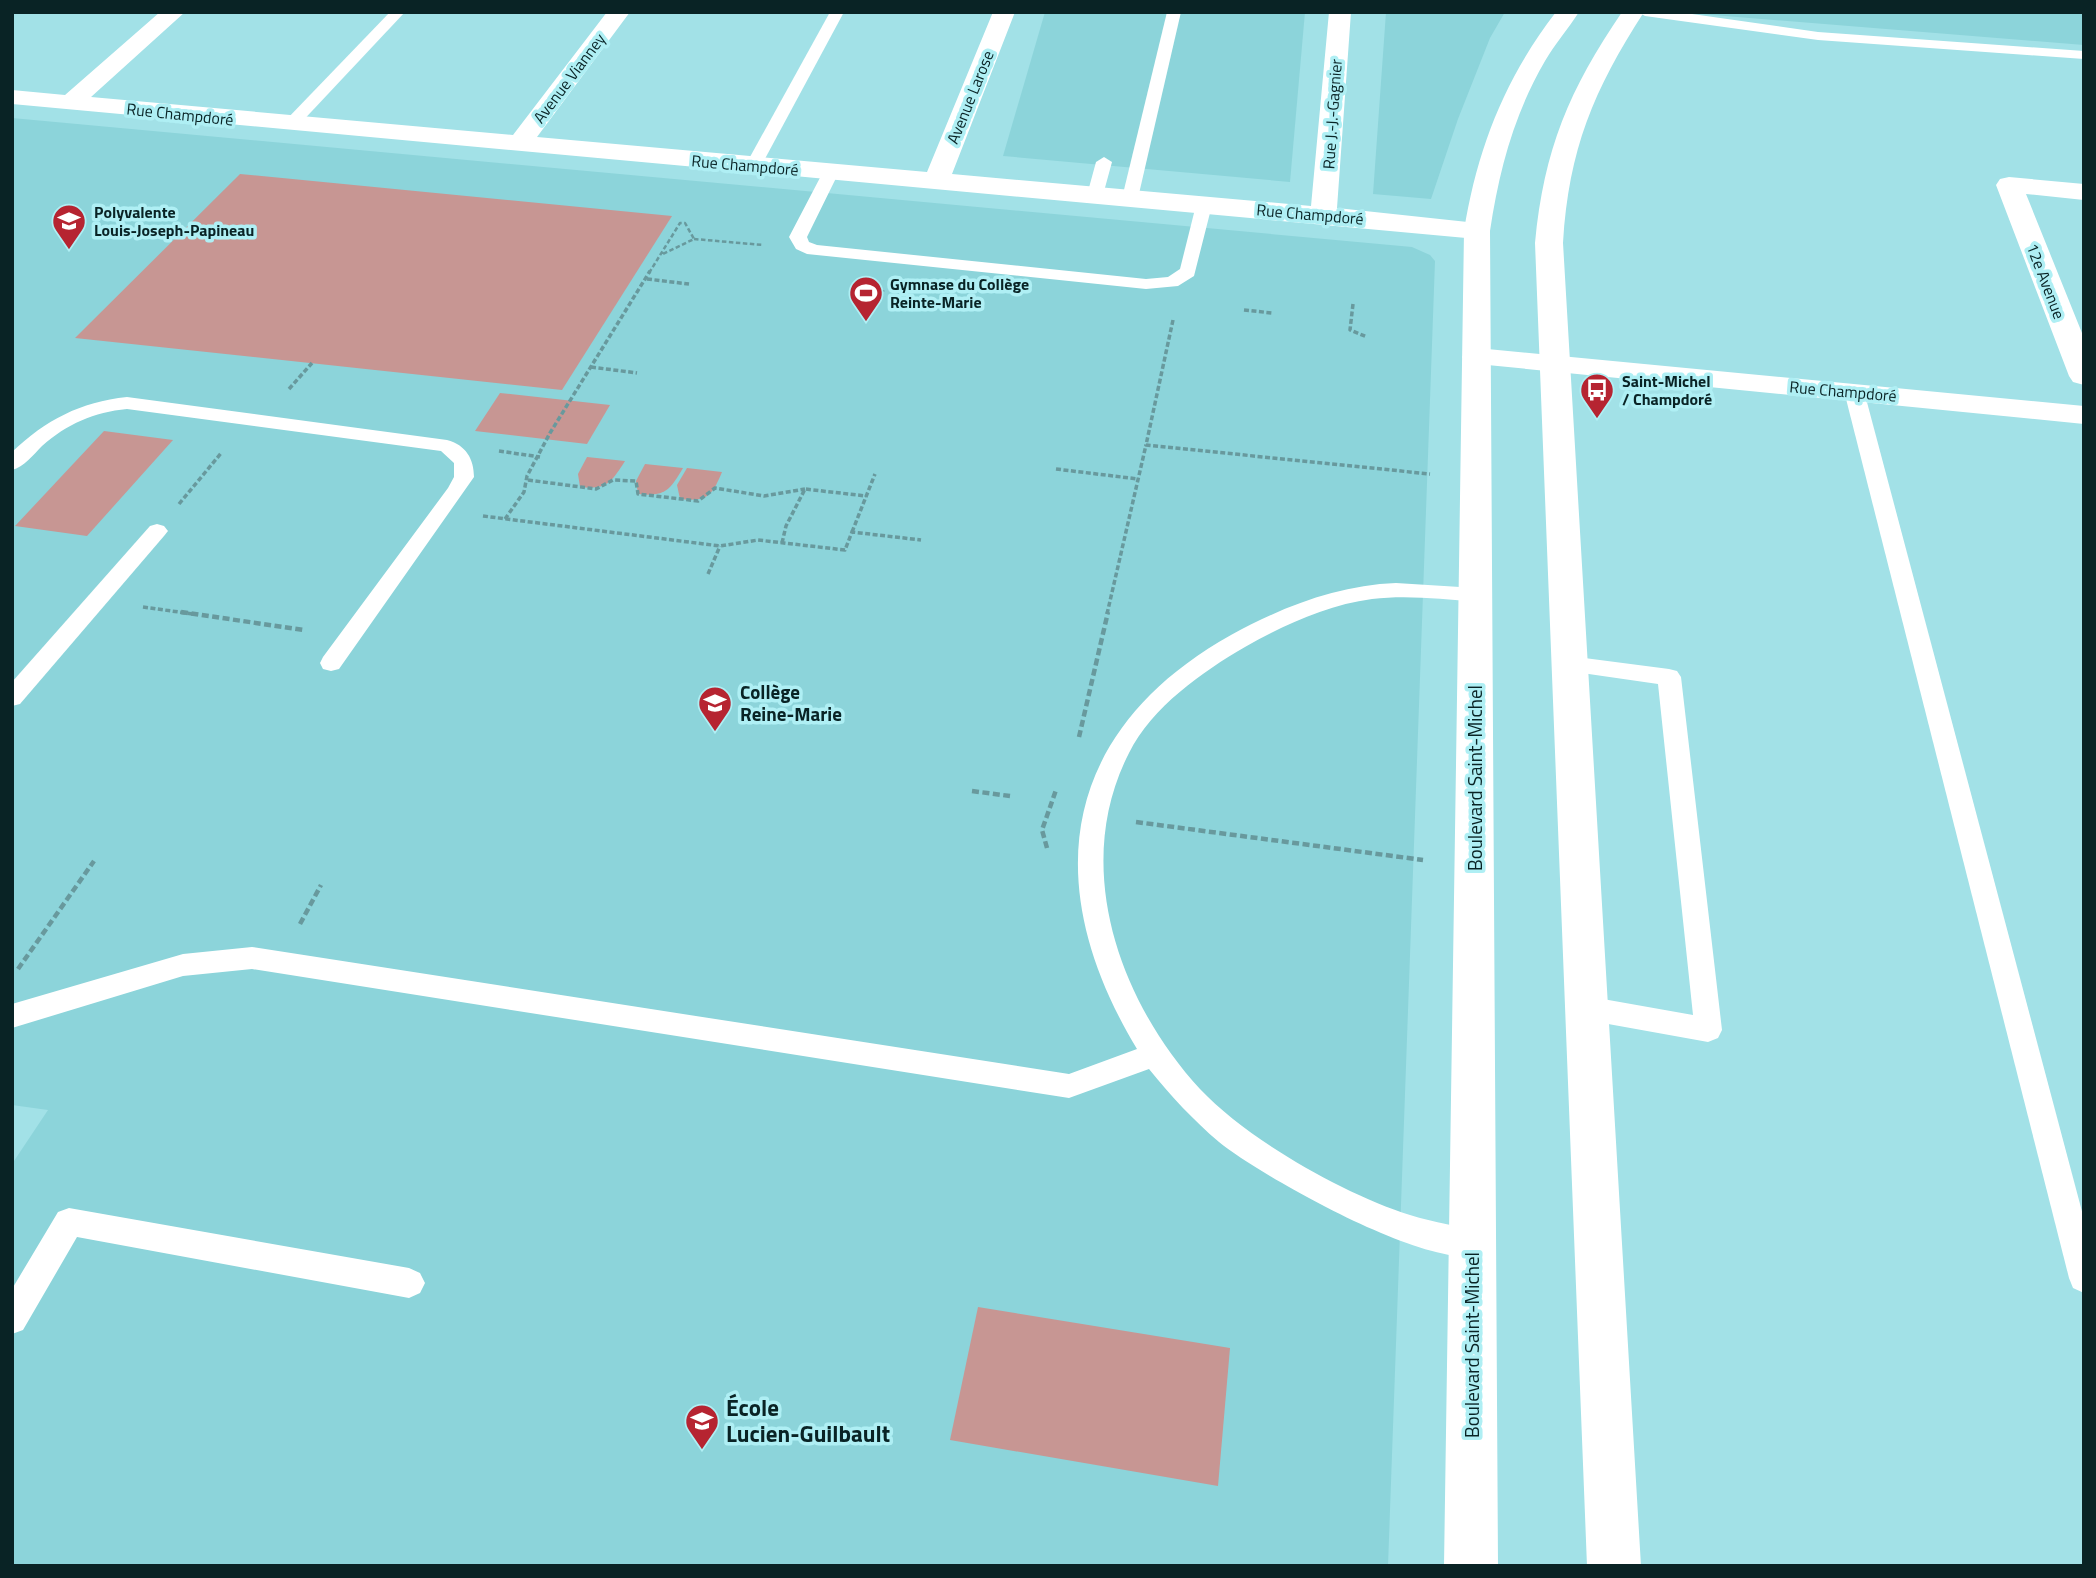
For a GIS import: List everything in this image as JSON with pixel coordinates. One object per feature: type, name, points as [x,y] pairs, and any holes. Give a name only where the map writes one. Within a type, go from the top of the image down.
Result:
[{"type":"street","points":[[70,103],[174,12]]},
{"type":"street","name":"Avenue Vianney","points":[[519,144],[619,12]]},
{"type":"street","name":"Avenue Larose","points":[[936,181],[1004,12]]},
{"type":"street","name":"Rue J.-J.-Gagnier","points":[[1323,215],[1340,12]]},
{"type":"street","name":"Boulevard Saint-Michel","points":[[1471,1566],[1477,232],[1488,170],[1504,118],[1536,55],[1568,12]]},
{"type":"street","points":[[1614,1566],[1549,241],[1560,158],[1570,123],[1587,83],[1633,12]]},
{"type":"street","name":"Rue Champdoré","points":[[12,97],[753,166],[1323,215],[1477,232]]},
{"type":"street","name":"12e Avenue","points":[[2084,192],[2009,185],[2084,376]]},
{"type":"street","name":"Rue Champdoré","points":[[1477,357],[2084,415]]},
{"type":"lane","points":[[291,124],[398,12]]},
{"type":"lane","points":[[753,166],[837,12]]},
{"type":"lane","points":[[1130,198],[1174,12]]},
{"type":"lane","points":[[1646,12],[1818,36],[2084,55]]},
{"type":"lane","points":[[1095,195],[1104,162]]},
{"type":"lane","points":[[831,172],[798,237],[807,248],[1146,284],[1172,282],[1188,272],[1204,205]]},
{"type":"lane","points":[[1854,391],[2084,1278]]},
{"type":"lane","points":[[12,464],[50,428],[73,415],[100,406],[127,403],[263,419],[447,446],[464,461],[464,477],[331,663]]},
{"type":"lane","points":[[12,698],[157,531]]},
{"type":"lane","points":[[1473,1244],[1409,1229],[1337,1197],[1230,1133],[1172,1079],[1121,1002],[1109,968],[1090,880],[1090,849],[1094,814],[1107,773],[1123,742],[1149,710],[1206,659],[1276,621],[1314,607],[1370,592],[1430,591],[1476,596]]},
{"type":"lane","points":[[1569,663],[1669,677],[1708,1030],[1586,1008]]},
{"type":"lane","points":[[12,1016],[183,965],[252,958],[1069,1086],[1155,1055]]},
{"type":"lane","points":[[12,1319],[69,1222],[409,1283]]},
{"type":"path","points":[[505,519],[524,492],[550,433],[680,223],[685,223],[694,239]]},
{"type":"path","points":[[663,254],[694,239],[772,246]]},
{"type":"path","points":[[647,279],[689,284]]},
{"type":"path","points":[[877,305],[883,290]]},
{"type":"path","points":[[1353,304],[1350,330],[1367,337]]},
{"type":"path","points":[[1244,310],[1272,313]]},
{"type":"path","points":[[1082,729],[1173,320]]},
{"type":"path","points":[[591,367],[637,373]]},
{"type":"path","points":[[157,531],[234,438],[263,419]]},
{"type":"path","points":[[1146,445],[1434,474]]},
{"type":"path","points":[[491,450],[540,457]]},
{"type":"path","points":[[1056,469],[1139,479]]},
{"type":"path","points":[[474,515],[720,546],[758,540],[845,550],[875,474]]},
{"type":"path","points":[[528,480],[597,489],[613,480],[636,481],[638,494],[698,501],[715,488],[764,496],[805,489],[866,496]]},
{"type":"path","points":[[782,543],[786,526],[805,489]]},
{"type":"path","points":[[852,532],[921,540]]},
{"type":"path","points":[[708,574],[720,546]]},
{"type":"path","points":[[97,601],[350,637]]},
{"type":"path","points":[[972,791],[1010,796]]},
{"type":"path","points":[[1124,820],[1423,860]]},
{"type":"path","points":[[12,977],[94,861]]},
{"type":"path","points":[[294,936],[321,885]]},
{"type":"shaded area","points":[[1045,12],[1305,12],[1290,182],[1003,156]]},
{"type":"shaded area","points":[[1386,12],[1505,12],[1490,38],[1458,119],[1431,199],[1373,194]]},
{"type":"shaded area","points":[[1676,12],[2084,12],[2084,45]]},
{"type":"shaded area","name":"Collège Reine-Marie","points":[[12,118],[1412,247],[1430,255],[1435,261],[1388,1566],[12,1566],[12,1164],[48,1110],[12,1105]]},
{"type":"shaded area","points":[[240,174],[672,216],[562,390],[75,338]]},
{"type":"shaded area","points":[[500,393],[610,405],[587,444],[475,431]]},
{"type":"shaded area","points":[[104,431],[173,440],[87,536],[15,526]]},
{"type":"shaded area","points":[[587,457],[625,461],[616,475],[602,486],[580,487],[578,474]]},
{"type":"shaded area","points":[[645,464],[683,468],[670,487],[661,493],[638,494],[636,481]]},
{"type":"shaded area","points":[[687,468],[722,472],[707,496],[680,499],[677,485]]},
{"type":"shaded area","points":[[978,1307],[1230,1348],[1218,1486],[950,1440]]},
{"type":"place","name":"Polyvalente Louis-Joseph-Papineau","points":[[69,251]]},
{"type":"place","name":"Gymnase du Collège Reinte-Marie","points":[[866,323]]},
{"type":"place","name":"Saint-Michel / Champdoré","points":[[1597,420]]},
{"type":"place","name":"Collège Reine-Marie","points":[[715,733]]},
{"type":"place","name":"École Lucien-Guilbault","points":[[702,1451]]}]
